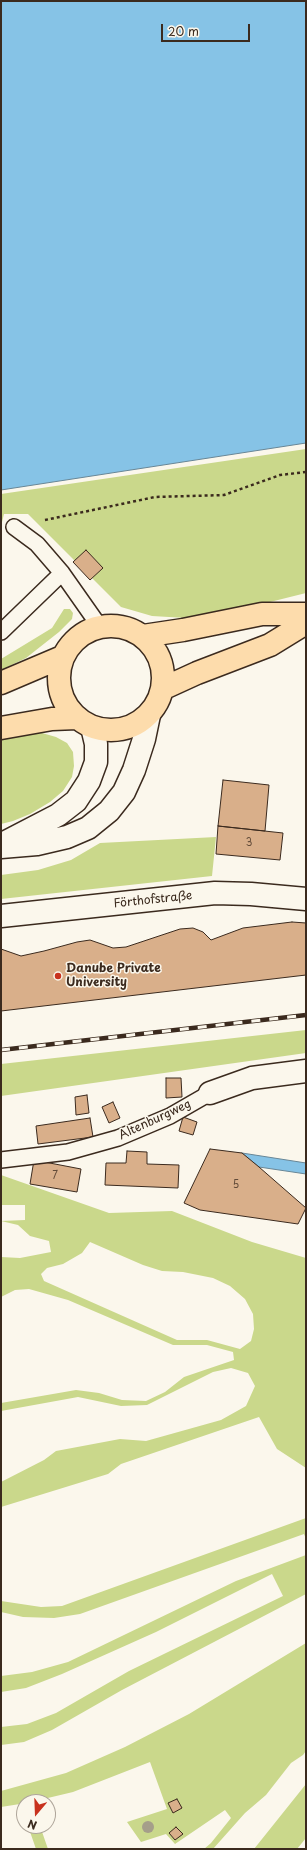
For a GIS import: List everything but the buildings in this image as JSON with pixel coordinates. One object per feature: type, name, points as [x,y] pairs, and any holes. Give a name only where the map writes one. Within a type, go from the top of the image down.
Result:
[{"type":"main road","points":[[143,636],[183,630],[262,614],[306,614]]},
{"type":"main road","points":[[162,689],[198,673],[270,645],[306,623]]},
{"type":"main road","points":[[1,728],[52,719],[85,723],[104,730],[122,729],[139,722],[149,715],[157,703],[162,689],[163,674],[160,660],[153,647],[143,636],[130,629],[115,626],[100,627],[84,632],[71,643],[62,657],[58,674],[60,690],[66,706],[85,723]]},
{"type":"main road","points":[[1,682],[62,657]]},
{"type":"street","points":[[1,846],[37,844],[67,837],[88,828],[109,811],[124,792],[134,770],[144,739],[149,715]]},
{"type":"street","points":[[1,846],[58,815],[76,801],[89,781],[96,762],[96,744],[85,723]]},
{"type":"street","name":"Förthofstraße","points":[[1,916],[215,893],[251,894],[306,900]]},
{"type":"street","name":"Altenburgweg","points":[[210,1093],[252,1078],[306,1071]]},
{"type":"lane","points":[[14,527],[37,544],[62,572],[100,627]]},
{"type":"lane","points":[[1,632],[62,572]]},
{"type":"lane","name":"Altenburgweg","points":[[1,1160],[68,1152],[118,1138],[170,1116],[210,1093]]},
{"type":"path","points":[[14,527],[155,497],[224,495],[280,475],[306,472]]},
{"type":"green space","points":[[306,449],[306,593],[258,605],[186,618],[152,616],[121,607],[28,514],[4,514],[1,526],[1,494]]},
{"type":"green space","points":[[64,609],[70,609],[73,613],[72,619],[59,632],[26,658],[1,670],[1,659],[52,628]]},
{"type":"green space","points":[[42,733],[56,737],[67,743],[73,752],[74,766],[72,777],[63,791],[50,802],[30,814],[1,824],[1,738]]},
{"type":"green space","points":[[216,837],[212,876],[1,899],[1,875],[38,870],[71,860],[100,843]]},
{"type":"green space","points":[[306,1030],[306,1053],[1,1096],[1,1064]]},
{"type":"green space","points":[[1,1175],[109,1213],[172,1211],[252,1242],[306,1258],[306,1468],[277,1449],[259,1417],[121,1464],[108,1474],[1,1507],[1,1482],[44,1460],[56,1451],[120,1439],[146,1441],[221,1420],[246,1406],[255,1386],[248,1373],[231,1368],[213,1372],[147,1405],[121,1406],[78,1397],[1,1411],[1,1403],[76,1390],[99,1393],[122,1400],[146,1401],[165,1392],[184,1377],[234,1360],[233,1352],[207,1345],[173,1345],[68,1300],[29,1289],[15,1290],[1,1297],[1,1257],[20,1258],[51,1252],[49,1241],[30,1236],[18,1225],[1,1221],[25,1220],[25,1205],[1,1205]],"holes":[[[90,1242],[143,1265],[162,1271],[183,1272],[213,1278],[230,1286],[245,1299],[253,1314],[254,1329],[251,1341],[240,1349],[207,1340],[177,1340],[44,1281],[41,1274],[47,1268],[63,1264],[82,1253]]]},
{"type":"green space","points":[[306,1518],[306,1539],[304,1534],[80,1614],[54,1618],[23,1617],[1,1612],[1,1601],[41,1607],[62,1606]]},
{"type":"green space","points":[[306,1555],[306,1594],[122,1690],[52,1730],[24,1742],[1,1745],[1,1727],[27,1724],[56,1713],[129,1671],[283,1596],[272,1574],[156,1632],[62,1674],[26,1688],[1,1692],[1,1676],[32,1672],[68,1662],[236,1581]]},
{"type":"green space","points":[[306,1643],[306,1751],[303,1755],[291,1763],[266,1795],[245,1813],[213,1849],[204,1849],[211,1843],[231,1818],[225,1810],[175,1844],[166,1834],[141,1842],[127,1822],[167,1809],[150,1762],[73,1792],[56,1796],[56,1794],[16,1794],[16,1805],[1,1807],[1,1791],[66,1773],[125,1747],[189,1714]]},
{"type":"green space","points":[[306,1784],[306,1838],[297,1849],[254,1849]]},
{"type":"green space","points":[[31,1834],[43,1834],[48,1849],[36,1849]]},
{"type":"water","points":[[1,1],[306,1],[306,443],[1,490]]},
{"type":"water","points":[[242,1153],[306,1163],[306,1174],[259,1167]]},
{"type":"railway","points":[[1,1050],[306,1015]]},
{"type":"place","name":"Danube Private University","points":[[58,976]]}]
